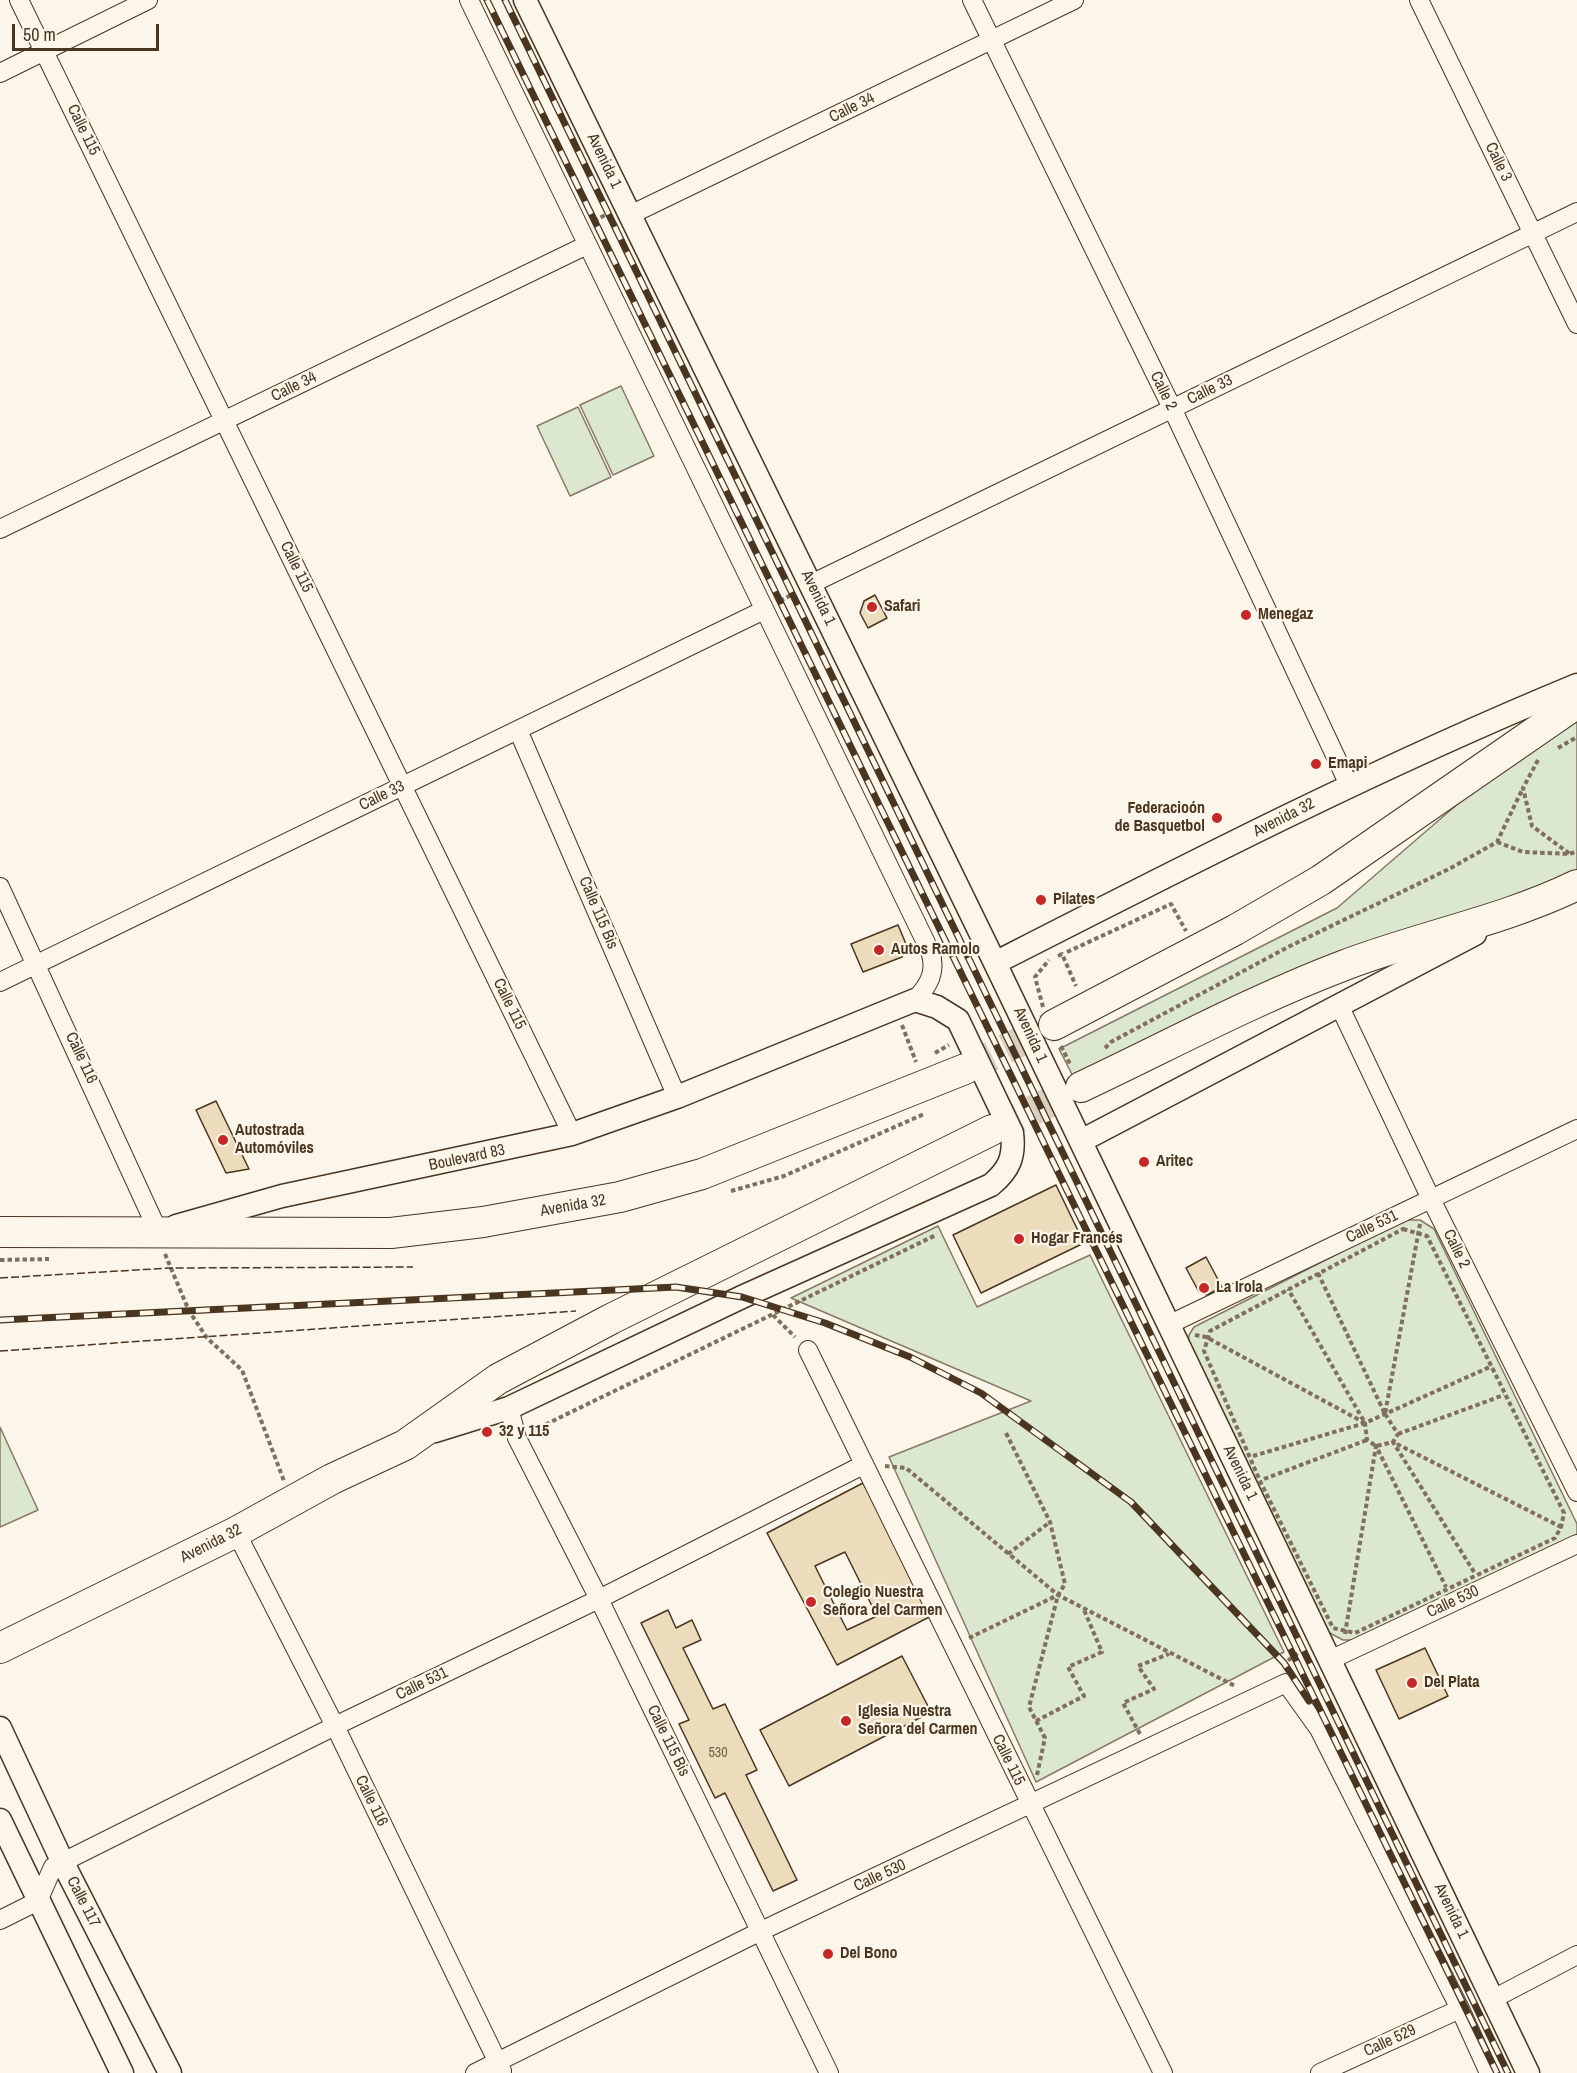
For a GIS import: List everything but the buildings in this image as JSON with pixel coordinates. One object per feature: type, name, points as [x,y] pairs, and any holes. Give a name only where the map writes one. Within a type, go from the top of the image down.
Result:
[{"type":"highway","points":[[1054,1025],[1234,930],[1321,880],[1577,703]]},
{"type":"highway","points":[[1081,1088],[1310,979],[1381,952],[1526,907],[1577,885]]},
{"type":"highway","name":"Avenida 32","points":[[159,1230],[392,1233],[483,1222],[620,1197],[702,1174],[964,1069]]},
{"type":"highway","name":"Avenida 32","points":[[0,1648],[236,1532],[419,1436],[498,1379],[611,1319],[992,1130]]},
{"type":"highway","name":"Boulevard 83","points":[[0,1232],[159,1230]]},
{"type":"street","name":"Calle 115","points":[[19,0],[572,1134]]},
{"type":"street","points":[[0,73],[148,0]]},
{"type":"street","points":[[469,0],[930,951],[933,974],[915,1000]]},
{"type":"street","name":"Avenida 1","points":[[525,0],[996,963],[1528,2073]]},
{"type":"street","name":"Calle 2","points":[[972,0],[1172,408],[1349,785]]},
{"type":"street","name":"Calle 34","points":[[628,210],[1074,0]]},
{"type":"street","name":"Calle 3","points":[[1419,0],[1577,324]]},
{"type":"street","name":"Calle 33","points":[[811,584],[1577,212]]},
{"type":"street","name":"Calle 34","points":[[0,529],[587,245]]},
{"type":"street","name":"Calle 33","points":[[0,982],[764,610]]},
{"type":"street","name":"Avenida 32","points":[[996,963],[1349,785],[1457,735],[1577,685]]},
{"type":"street","name":"Calle 115 Bis","points":[[518,730],[677,1097]]},
{"type":"street","name":"Calle 116","points":[[0,887],[38,964],[159,1230]]},
{"type":"street","points":[[1081,1141],[1526,907]]},
{"type":"street","name":"Avenida 32","points":[[419,1436],[509,1408],[742,1297],[991,1185],[1004,1174],[1011,1162],[1014,1149],[1012,1133],[963,1028],[948,1012],[915,1000]]},
{"type":"street","name":"Boulevard 83","points":[[159,1230],[282,1196],[572,1134],[677,1097],[915,1000]]},
{"type":"street","name":"Calle 2","points":[[1339,1005],[1431,1199],[1577,1492]]},
{"type":"street","name":"Calle 531","points":[[1168,1325],[1577,1129]]},
{"type":"street","name":"Calle 115","points":[[808,1350],[1163,2073]]},
{"type":"street","name":"Calle 115 Bis","points":[[509,1408],[517,1438],[599,1599],[830,2073]]},
{"type":"street","name":"Calle 531","points":[[58,1865],[335,1726],[599,1599],[863,1465]]},
{"type":"street","name":"Calle 116","points":[[236,1532],[335,1726],[500,2067]]},
{"type":"street","name":"Calle 530","points":[[1330,1660],[1573,1538]]},
{"type":"street","points":[[1286,1683],[1319,1729],[1460,2009],[1489,2073]]},
{"type":"street","name":"Calle 530","points":[[475,2073],[500,2067],[761,1931],[1031,1806],[1286,1683]]},
{"type":"street","name":"Calle 117","points":[[0,1728],[58,1865],[170,2073]]},
{"type":"street","points":[[0,1820],[122,2073]]},
{"type":"street","points":[[0,1920],[38,1901],[58,1865],[33,1864],[18,1857]]},
{"type":"street","points":[[1493,1999],[1577,1955]]},
{"type":"street","name":"Calle 529","points":[[1320,2073],[1460,2009]]},
{"type":"path","points":[[579,227],[628,210]]},
{"type":"path","points":[[764,610],[811,584]]},
{"type":"path","points":[[1570,854],[1532,826],[1523,788],[1538,760],[1577,737]]},
{"type":"path","points":[[1497,842],[1523,852],[1570,854],[1577,851]]},
{"type":"path","points":[[1051,935],[1062,954],[1171,904],[1190,939]]},
{"type":"path","points":[[1385,1414],[1420,1220],[1431,1199]]},
{"type":"path","points":[[1403,1229],[1418,1232],[1427,1236],[1564,1513],[1561,1527],[1555,1538],[1448,1591],[1355,1633],[1345,1633],[1333,1628],[1260,1481],[1204,1351],[1206,1337],[1210,1330],[1403,1229]]},
{"type":"path","points":[[159,1230],[170,1268],[189,1311],[207,1338],[242,1371],[292,1501]]},
{"type":"path","points":[[517,1438],[945,1230]]},
{"type":"path","points":[[1318,1272],[1385,1414],[1398,1434]]},
{"type":"path","points":[[1288,1289],[1365,1423],[1367,1440],[1376,1446],[1448,1591]]},
{"type":"path","points":[[773,1315],[808,1350]]},
{"type":"path","points":[[1168,1325],[1189,1335],[1206,1337],[1365,1423]]},
{"type":"path","points":[[1250,1458],[1365,1423],[1492,1366]]},
{"type":"path","points":[[1393,1442],[1398,1434],[1504,1395]]},
{"type":"path","points":[[1006,1433],[1050,1521],[1065,1584],[1058,1595],[1029,1707],[1045,1738],[1031,1806]]},
{"type":"path","points":[[1260,1481],[1367,1440]]},
{"type":"path","points":[[1393,1442],[1477,1576]]},
{"type":"path","points":[[1376,1446],[1393,1442],[1561,1527],[1573,1538]]},
{"type":"path","points":[[1286,1683],[1276,1673],[1284,1663],[1304,1648],[1330,1660],[1345,1633],[1376,1446]]},
{"type":"path","points":[[863,1465],[906,1468],[1058,1595],[1225,1683],[1242,1688]]},
{"type":"path","points":[[1008,1554],[1050,1521]]},
{"type":"path","points":[[952,1647],[1058,1595]]},
{"type":"path","points":[[1036,1721],[1084,1696],[1068,1667],[1102,1652],[1084,1609]]},
{"type":"path","points":[[1148,1749],[1123,1703],[1154,1689],[1138,1666],[1170,1654]]},
{"type":"green space","points":[[621,386],[654,456],[613,475],[580,405]]},
{"type":"green space","points":[[578,407],[611,477],[570,496],[537,426]]},
{"type":"green space","points":[[1577,712],[1577,872],[1075,1080],[1059,1049],[1337,908],[1547,727]]},
{"type":"green space","points":[[1404,1220],[1420,1220],[1434,1229],[1577,1524],[1577,1535],[1354,1640],[1343,1640],[1326,1631],[1188,1346],[1189,1335],[1194,1327]]},
{"type":"green space","points":[[938,1226],[977,1307],[1090,1255],[1284,1652],[1036,1782],[889,1457],[1031,1401],[791,1298]]},
{"type":"green space","points":[[0,1427],[38,1510],[0,1527]]},
{"type":"tunnel","points":[[965,1069],[1054,1025]]},
{"type":"tunnel","points":[[992,1130],[1081,1087]]},
{"type":"railway","points":[[487,0],[1497,2073]]},
{"type":"railway","points":[[505,0],[1508,2073]]},
{"type":"railway","points":[[0,1320],[676,1287],[742,1297],[825,1323],[910,1357],[981,1393],[1131,1502],[1284,1663],[1309,1701]]},
{"type":"fence","points":[[0,1278],[170,1268],[413,1267]]},
{"type":"fence","points":[[0,1351],[576,1311]]},
{"type":"place","name":"Safari","points":[[872,607]]},
{"type":"place","name":"Menegaz","points":[[1246,615]]},
{"type":"place","name":"Emapi","points":[[1316,764]]},
{"type":"place","name":"Federacioón de Basquetbol","points":[[1217,818]]},
{"type":"place","name":"Pilates","points":[[1041,900]]},
{"type":"place","name":"Autos Ramolo","points":[[879,950]]},
{"type":"place","name":"Autostrada Automóviles","points":[[223,1140]]},
{"type":"place","name":"Aritec","points":[[1144,1162]]},
{"type":"place","name":"Hogar Francés","points":[[1019,1239]]},
{"type":"place","name":"La Irola","points":[[1204,1288]]},
{"type":"place","name":"32 y 115","points":[[487,1432]]},
{"type":"place","name":"Colegio Nuestra Señora del Carmen","points":[[811,1602]]},
{"type":"place","name":"Del Plata","points":[[1412,1683]]},
{"type":"place","name":"Iglesia Nuestra Señora del Carmen","points":[[846,1721]]},
{"type":"place","name":"Del Bono","points":[[828,1954]]}]
